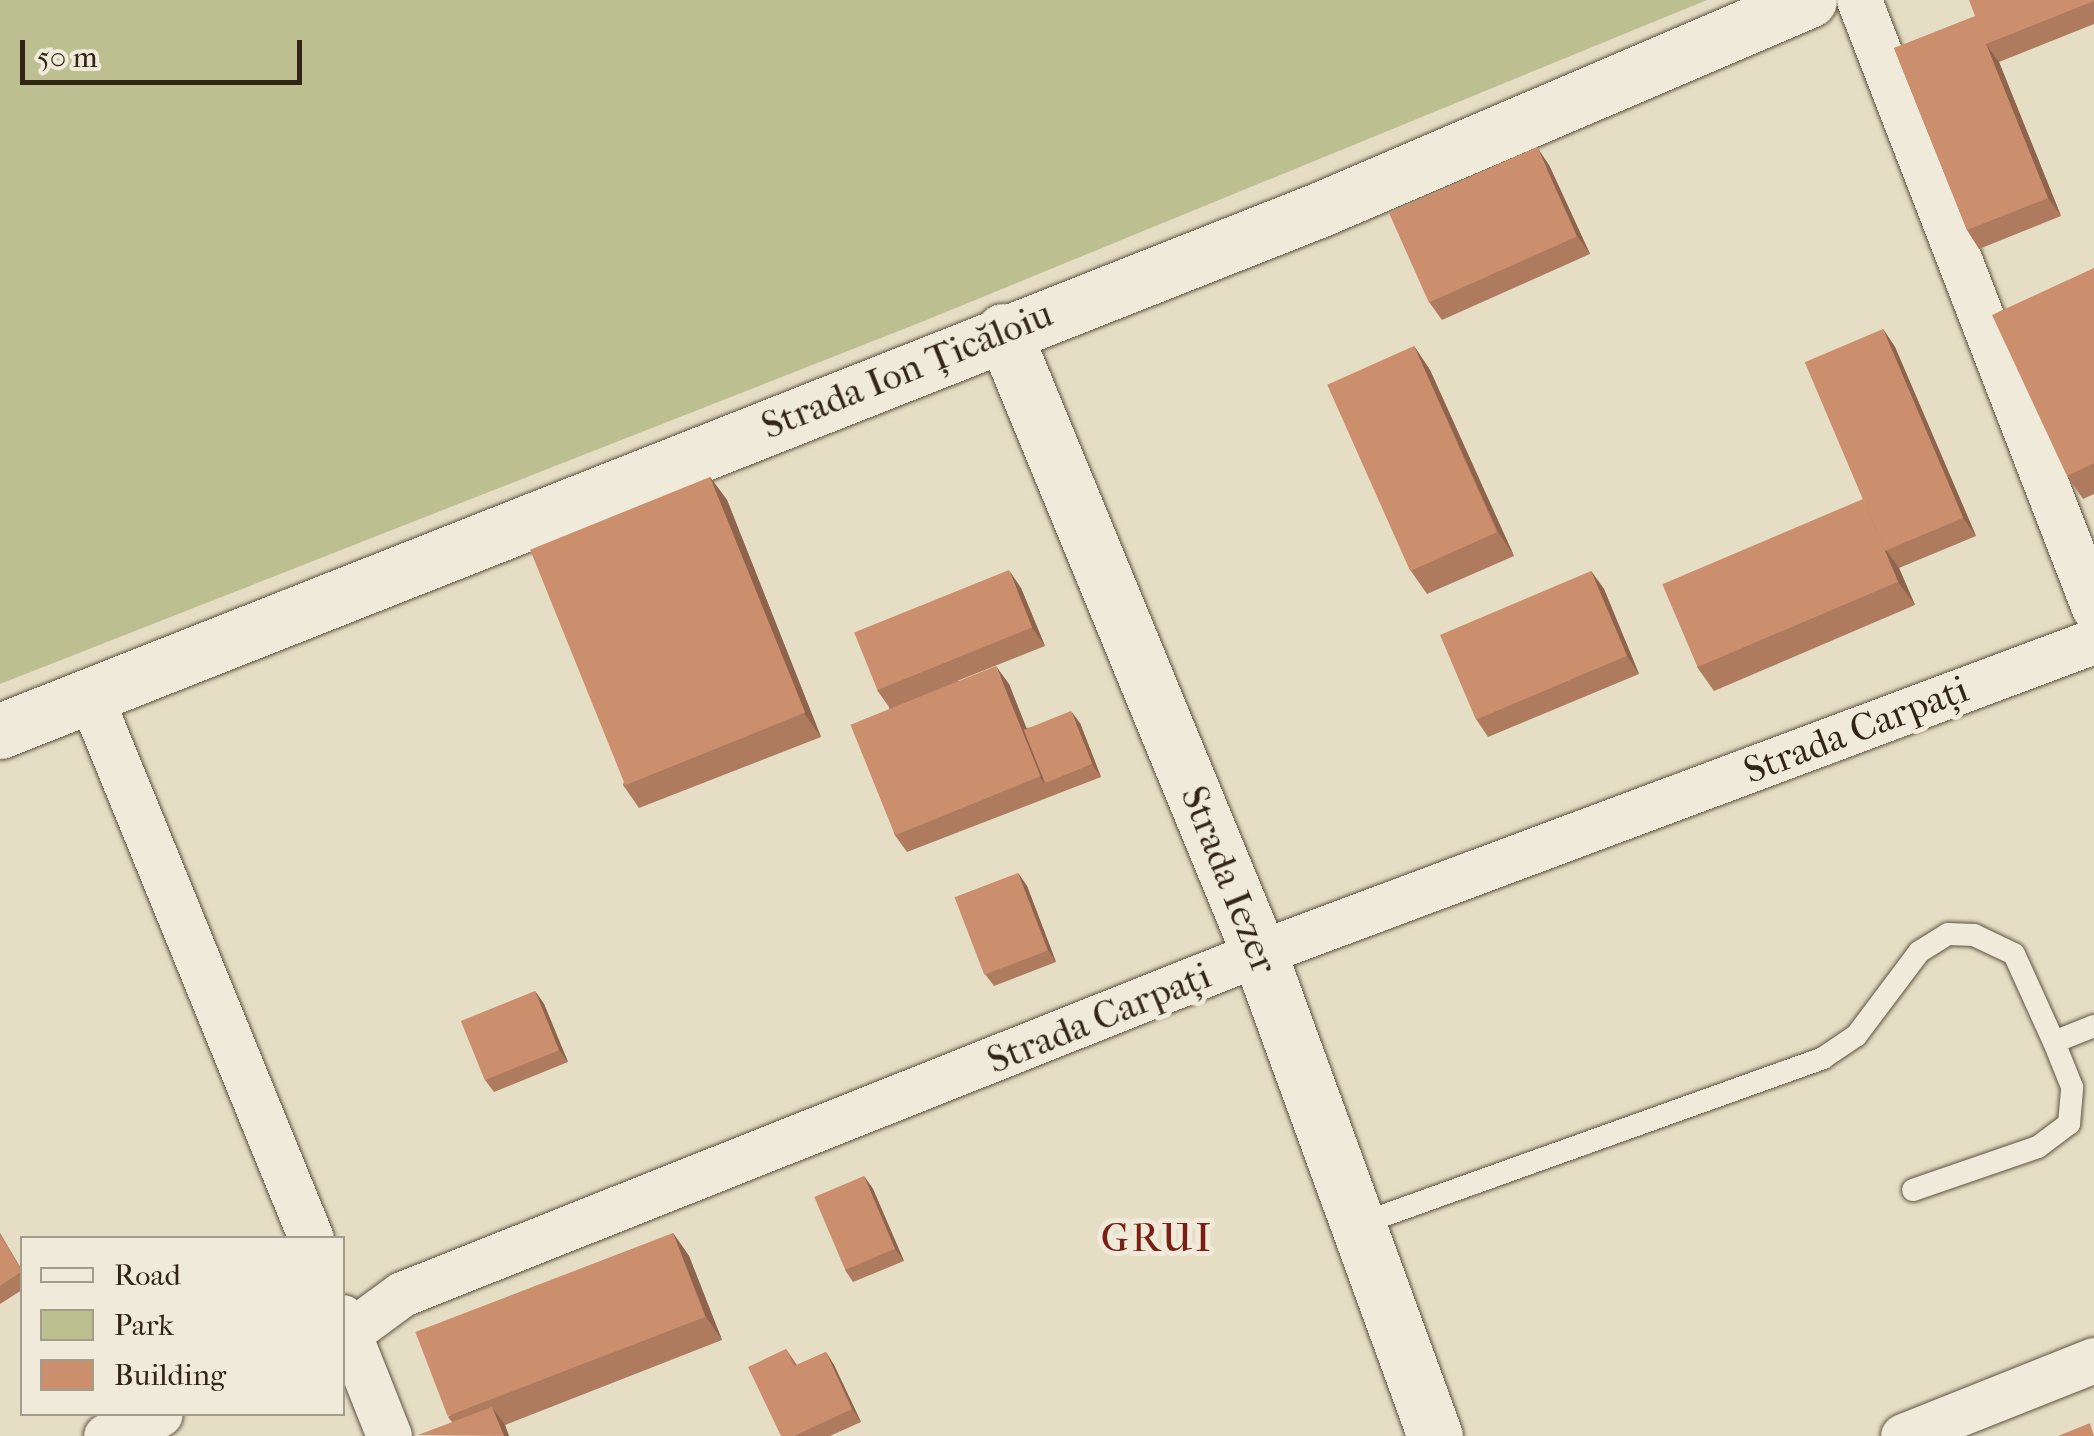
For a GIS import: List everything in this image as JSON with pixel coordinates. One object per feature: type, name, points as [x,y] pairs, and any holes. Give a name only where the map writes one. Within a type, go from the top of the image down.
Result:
[{"type":"street","name":"Strada Ion Țicăloiu","points":[[0,731],[1003,331],[1321,209],[1809,0]]},
{"type":"street","points":[[1859,0],[2094,608]]},
{"type":"street","name":"Strada Iezer","points":[[1003,331],[1259,953],[1435,1436]]},
{"type":"street","name":"Strada Carpați","points":[[345,1330],[402,1294],[1259,953],[2094,641]]},
{"type":"street","points":[[90,696],[309,1236]]},
{"type":"street","points":[[345,1330],[389,1436]]},
{"type":"street","points":[[1903,1436],[2094,1360]]},
{"type":"street","points":[[106,1436],[155,1416]]},
{"type":"lane","points":[[1360,1224],[1823,1058],[1856,1036],[1919,952],[1948,934],[1974,934],[2014,954],[2072,1087],[2069,1124],[2038,1147],[1913,1190]]},
{"type":"lane","points":[[2054,1042],[2094,1026]]},
{"type":"green space","points":[[0,0],[1707,0],[919,323],[0,684]]},
{"type":"building","points":[[1969,0],[2094,1],[1986,44],[2048,198],[1967,230],[1894,48],[1975,16]]},
{"type":"building","points":[[1537,147],[1577,237],[1429,302],[1389,213]]},
{"type":"building","points":[[2094,268],[2094,463],[2067,476],[1992,315]]},
{"type":"building","points":[[1883,329],[1963,518],[1885,551],[1805,362]]},
{"type":"building","points":[[1414,346],[1497,532],[1410,571],[1327,385]]},
{"type":"building","points":[[710,477],[805,713],[625,785],[530,550]]},
{"type":"building","points":[[1863,499],[1898,582],[1697,667],[1662,584]]},
{"type":"building","points":[[1009,570],[1032,627],[877,690],[854,633]]},
{"type":"building","points":[[1591,571],[1627,656],[1476,720],[1440,635]]},
{"type":"building","points":[[996,666],[1041,776],[895,835],[850,725]]},
{"type":"building","points":[[1071,711],[1092,764],[1045,783],[1024,730]]},
{"type":"building","points":[[1018,873],[1048,950],[984,975],[955,897]]},
{"type":"building","points":[[535,991],[559,1050],[485,1080],[461,1021]]},
{"type":"building","points":[[864,1176],[895,1249],[845,1270],[814,1197]]},
{"type":"building","points":[[673,1233],[705,1317],[448,1416],[415,1332]]},
{"type":"building","points":[[0,1235],[20,1272],[0,1286]]},
{"type":"building","points":[[786,1349],[794,1366],[826,1352],[852,1409],[794,1436],[781,1436],[748,1367]]},
{"type":"building","points":[[492,1407],[504,1436],[418,1435]]},
{"type":"building","points":[[2090,1423],[2094,1436],[2058,1436]]},
{"type":"district","name":"GRUI","points":[[1157,1238]]}]
